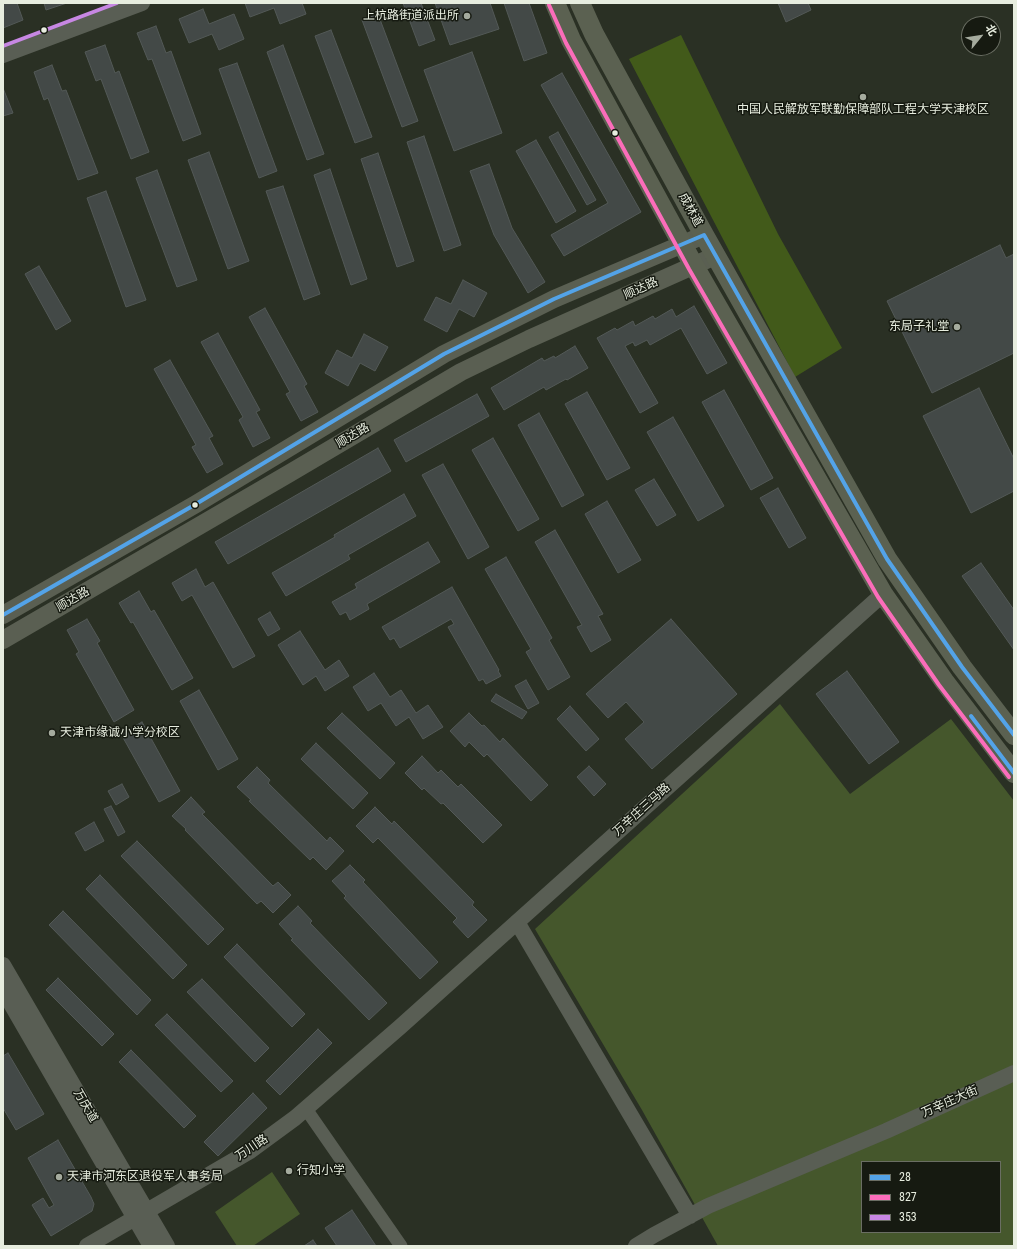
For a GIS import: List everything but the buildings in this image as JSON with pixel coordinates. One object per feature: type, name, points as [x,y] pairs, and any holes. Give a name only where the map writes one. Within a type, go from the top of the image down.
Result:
[{"type":"main road","name":"成林道","points":[[555,3],[571,40],[694,266],[883,594],[944,681],[1014,773]]},
{"type":"main road","name":"成林道","points":[[580,3],[594,34],[715,256],[887,558],[962,667],[1014,735]]},
{"type":"main road","name":"顺达路","points":[[3,615],[196,504],[444,354],[554,299],[704,235]]},
{"type":"main road","name":"顺达路","points":[[3,640],[461,372],[529,339],[715,256]]},
{"type":"street","points":[[3,46],[117,3]]},
{"type":"street","points":[[3,55],[142,3]]},
{"type":"street","name":"万辛庄三马路","points":[[400,1027],[883,594]]},
{"type":"street","points":[[517,922],[690,1216]]},
{"type":"street","name":"万庆道","points":[[3,966],[14,1009]]},
{"type":"street","name":"万庆道","points":[[3,990],[141,1215],[167,1246]]},
{"type":"street","name":"万川路","points":[[87,1246],[250,1151],[306,1109],[400,1027]]},
{"type":"street","name":"万辛庄大街","points":[[636,1246],[708,1206],[886,1131],[1014,1073]]},
{"type":"street","points":[[306,1109],[401,1246]]},
{"type":"street","name":"万庆道","points":[[141,1215],[151,1246]]},
{"type":"green space","points":[[681,35],[778,234],[842,348],[795,377],[629,59]]},
{"type":"green space","points":[[780,704],[850,794],[951,719],[1014,801],[1014,1246],[718,1246],[642,1110],[535,929]]},
{"type":"green space","points":[[272,1172],[300,1214],[253,1246],[237,1246],[215,1212]]},
{"type":"transit line","name":"353","points":[[3,46],[117,3]]},
{"type":"transit line","name":"827","points":[[549,5],[566,43],[689,269],[878,597],[939,685],[1009,777]]},
{"type":"transit line","name":"28","points":[[3,615],[196,504],[444,354],[554,299],[704,235],[887,559],[962,667],[1014,735]]},
{"type":"transit line","name":"28","points":[[971,716],[1014,773]]},
{"type":"place","name":"上杭路街道派出所","points":[[467,16]]},
{"type":"place","name":"中国人民解放军联勤保障部队工程大学天津校区","points":[[863,97]]},
{"type":"place","name":"东局子礼堂","points":[[957,327]]},
{"type":"place","name":"天津市缘诚小学分校区","points":[[52,733]]},
{"type":"place","name":"行知小学","points":[[289,1171]]},
{"type":"place","name":"天津市河东区退役军人事务局","points":[[59,1177]]}]
